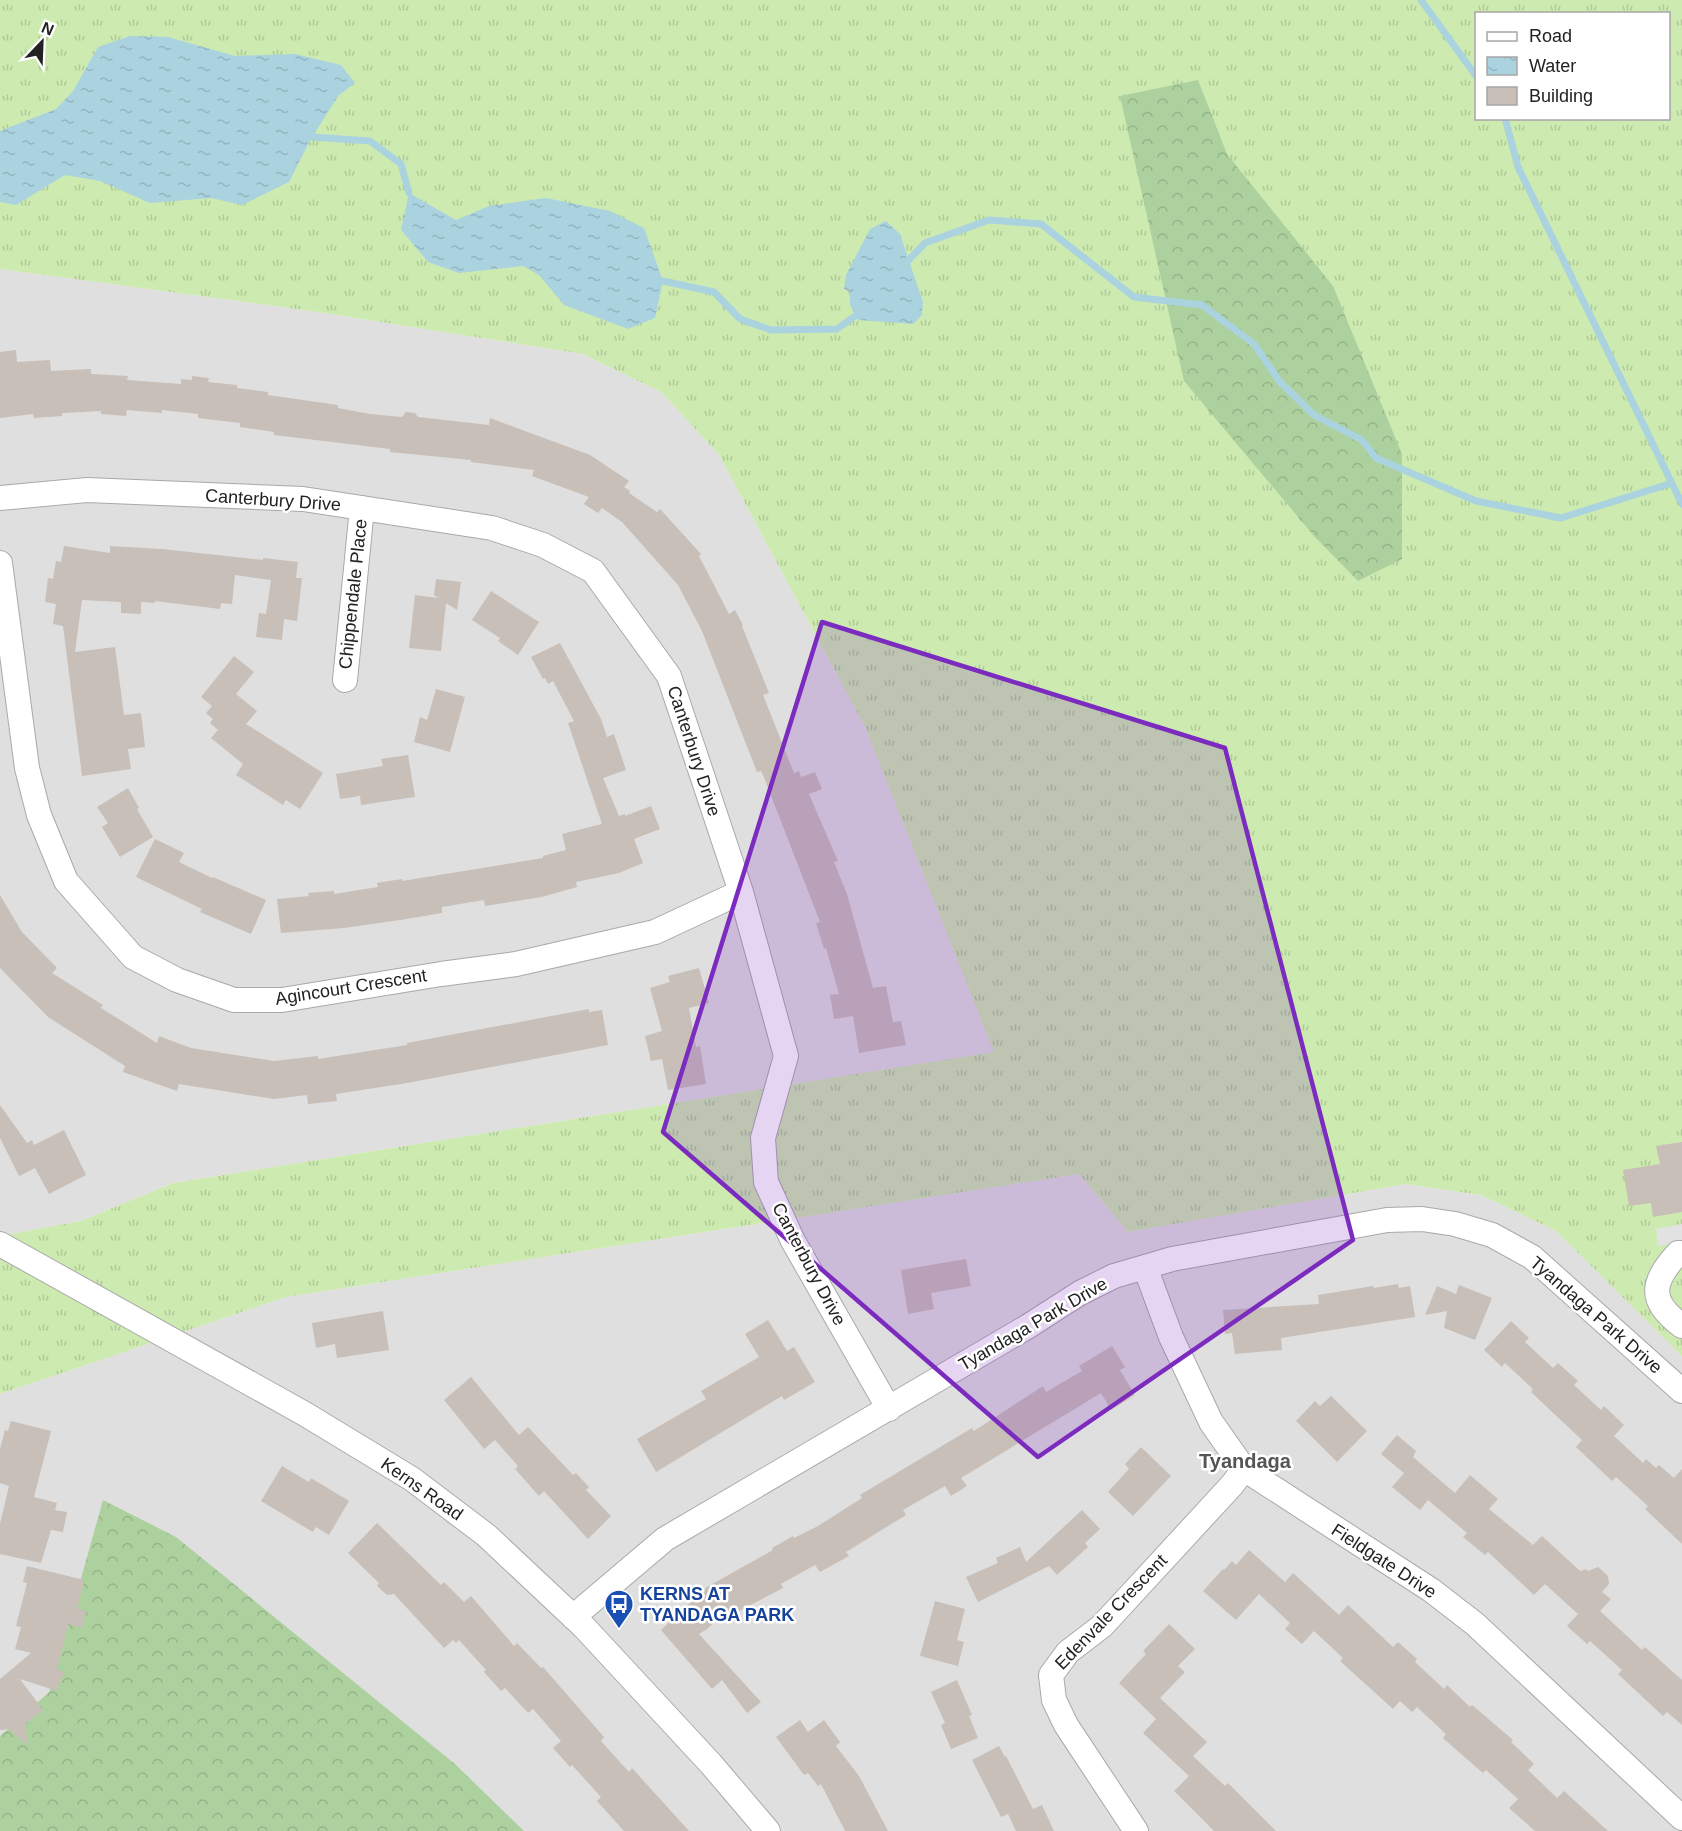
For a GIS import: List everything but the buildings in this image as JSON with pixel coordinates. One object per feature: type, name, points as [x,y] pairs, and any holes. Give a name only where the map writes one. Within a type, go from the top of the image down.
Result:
[{"type":"street","name":"Canterbury Drive","points":[[0,498],[87,490],[303,499],[492,528],[543,545],[592,571],[669,676],[741,892],[786,1056],[763,1138],[766,1182],[793,1241],[889,1409]]},
{"type":"street","name":"Chippendale Place","points":[[345,680],[362,508]]},
{"type":"street","name":"Agincourt Crescent","points":[[0,563],[27,768],[39,815],[66,881],[133,957],[177,980],[234,1000],[282,1000],[516,964],[655,932],[741,892]]},
{"type":"street","name":"Tyandaga Park Drive","points":[[573,1617],[665,1539],[889,1409],[1080,1293],[1114,1276],[1172,1259],[1387,1220],[1422,1219],[1455,1224],[1492,1234],[1532,1257],[1679,1382]]},
{"type":"street","name":"Kerns Road","points":[[0,1244],[304,1414],[412,1479],[486,1535],[573,1617],[711,1764],[768,1831]]},
{"type":"street","points":[[1682,1253],[1678,1253],[1665,1268],[1657,1286],[1659,1306],[1682,1326]]},
{"type":"street","name":"Fieldgate Drive","points":[[1146,1267],[1171,1337],[1211,1422],[1244,1469],[1431,1590],[1475,1624],[1682,1818]]},
{"type":"street","name":"Edenvale Crescent","points":[[1136,1831],[1066,1725],[1054,1700],[1051,1675],[1068,1652],[1102,1626],[1232,1485],[1244,1469]]},
{"type":"highlighted area","points":[[822,622],[1225,748],[1353,1240],[1038,1457],[663,1132]]},
{"type":"shaded area","points":[[0,269],[311,311],[583,354],[661,392],[719,455],[865,727],[995,1052],[173,1183],[81,1221],[0,1236]]},
{"type":"shaded area","points":[[1079,1174],[1128,1232],[1405,1184],[1481,1195],[1556,1231],[1682,1356],[1682,1831],[518,1831],[103,1501],[49,1692],[0,1736],[0,1394],[286,1297]]},
{"type":"shaded area","points":[[1682,1224],[1682,1242],[1658,1246],[1656,1229]]},
{"type":"green space","points":[[0,0],[1682,0],[1682,1356],[1556,1231],[1481,1195],[1405,1184],[1128,1232],[1079,1174],[286,1297],[0,1394],[0,1236],[81,1221],[173,1183],[994,1052],[865,727],[719,455],[661,392],[583,354],[311,311],[0,269]]},
{"type":"green space","points":[[1198,80],[1227,154],[1333,286],[1402,454],[1402,559],[1358,581],[1314,536],[1184,381],[1120,96]]},
{"type":"green space","points":[[103,1500],[176,1537],[455,1764],[524,1831],[0,1831],[0,1736],[49,1692]]},
{"type":"water","points":[[130,36],[168,37],[235,56],[295,54],[341,65],[355,83],[339,95],[312,137],[289,182],[242,205],[211,198],[150,203],[100,181],[65,175],[16,205],[0,202],[0,131],[56,109],[73,91],[98,47]]},
{"type":"water","points":[[409,193],[456,220],[489,206],[546,198],[610,211],[644,228],[663,281],[655,318],[628,329],[564,305],[539,275],[523,266],[459,273],[428,262],[401,230]]},
{"type":"water","points":[[886,221],[900,234],[923,302],[922,315],[913,324],[858,320],[850,305],[850,292],[844,289],[846,275],[870,229]]},
{"type":"waterway","points":[[1421,0],[1475,75]]},
{"type":"waterway","points":[[1506,120],[1518,167],[1682,504]]},
{"type":"waterway","points":[[312,137],[370,141],[401,164],[409,193]]},
{"type":"waterway","points":[[904,265],[925,243],[989,220],[1041,224],[1134,297],[1202,305],[1254,344],[1280,382],[1314,415],[1362,440],[1376,458],[1476,501],[1561,518],[1672,483]]},
{"type":"waterway","points":[[663,281],[714,292],[740,319],[771,330],[837,329],[862,311]]},
{"type":"place","name":"KERNS AT TYANDAGA PARK","points":[[619,1630]]},
{"type":"district","name":"Tyandaga","points":[[1245,1461]]}]
